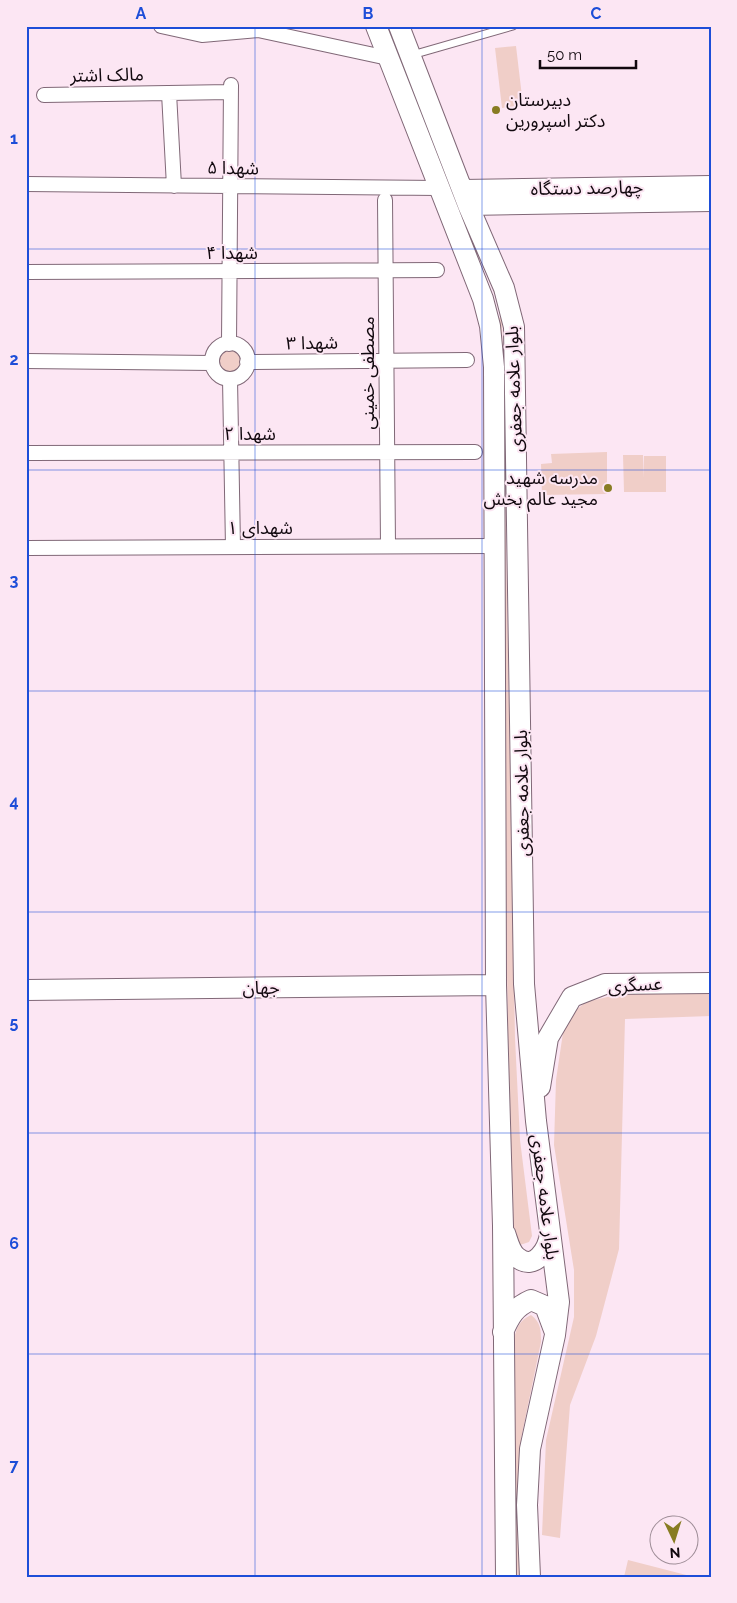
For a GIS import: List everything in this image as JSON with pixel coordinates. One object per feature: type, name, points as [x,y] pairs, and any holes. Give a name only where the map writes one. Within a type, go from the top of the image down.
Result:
[{"type":"main road","name":"بلوار علامه جعفری","points":[[376,26],[476,280],[490,326],[494,367],[496,985],[503,1226],[506,1577]]},
{"type":"main road","name":"بلوار علامه جعفری","points":[[400,26],[410,56],[504,288],[514,327],[524,984],[536,1121],[559,1302],[555,1335],[530,1449],[527,1505],[530,1577]]},
{"type":"main road","name":"چهارصد دستگاه","points":[[466,197],[711,186]]},
{"type":"main road","name":"چهارصد دستگاه","points":[[466,197],[711,202]]},
{"type":"main road","name":"عسگری","points":[[536,1121],[548,1038],[572,997],[605,984],[711,983]]},
{"type":"main road","name":"جهان","points":[[26,990],[496,985]]},
{"type":"main road","points":[[503,1226],[511,1251],[517,1258],[525,1262],[532,1262],[541,1256],[548,1243],[550,1229]]},
{"type":"main road","points":[[503,1333],[509,1316],[519,1306],[531,1300],[544,1306],[550,1317],[555,1335]]},
{"type":"street","points":[[161,26],[202,35],[258,30],[388,58]]},
{"type":"street","name":"مالک اشتر","points":[[44,95],[170,93],[230,89],[230,186]]},
{"type":"street","points":[[170,93],[174,186]]},
{"type":"street","name":"شهدا ۵","points":[[26,184],[439,188]]},
{"type":"street","points":[[229,344],[230,186]]},
{"type":"street","name":"مصطفی خمینی","points":[[385,200],[388,546]]},
{"type":"street","name":"شهدا ۴","points":[[26,272],[437,270]]},
{"type":"street","points":[[229,344],[240,347],[247,356],[247,362],[243,373],[230,379],[217,374],[212,363],[214,352],[218,348],[229,344]]},
{"type":"street","name":"شهدا ۳","points":[[247,362],[467,360]]},
{"type":"street","points":[[26,361],[212,363]]},
{"type":"street","points":[[230,379],[233,547]]},
{"type":"street","name":"شهدا ۲","points":[[26,453],[475,452]]},
{"type":"street","name":"شهدای ۱","points":[[26,548],[494,546]]},
{"type":"lane","points":[[410,56],[513,26]]},
{"type":"shaded area","points":[[516,46],[523,105],[502,108],[495,48]]},
{"type":"shaded area","points":[[502,317],[515,1038],[520,1140],[532,1236],[529,1242],[520,1245],[516,1242],[511,1213],[496,319]]},
{"type":"shaded area","points":[[229,346],[235,347],[240,351],[244,356],[244,368],[240,373],[235,377],[229,378],[223,377],[218,373],[214,368],[213,362],[214,356],[218,351],[223,347]]},
{"type":"shaded area","points":[[607,452],[607,494],[542,495],[541,464],[552,463],[551,454]]},
{"type":"shaded area","points":[[623,455],[643,455],[644,478],[644,456],[666,456],[666,492],[624,492]]},
{"type":"shaded area","points":[[711,993],[711,1016],[625,1019],[619,1249],[596,1336],[570,1405],[560,1538],[542,1535],[546,1440],[574,1317],[574,1270],[554,1145],[556,1080],[565,1019],[586,1002],[620,994]]},
{"type":"shaded area","points":[[531,1315],[539,1324],[541,1342],[521,1439],[520,1577],[512,1577],[512,1351],[519,1326],[522,1321]]},
{"type":"shaded area","points":[[628,1560],[694,1577],[624,1577]]},
{"type":"place","name":"دبیرستان دکتر اسپرورین","points":[[496,110]]},
{"type":"place","name":"مدرسه شهید مجید عالم بخش","points":[[608,488]]}]
